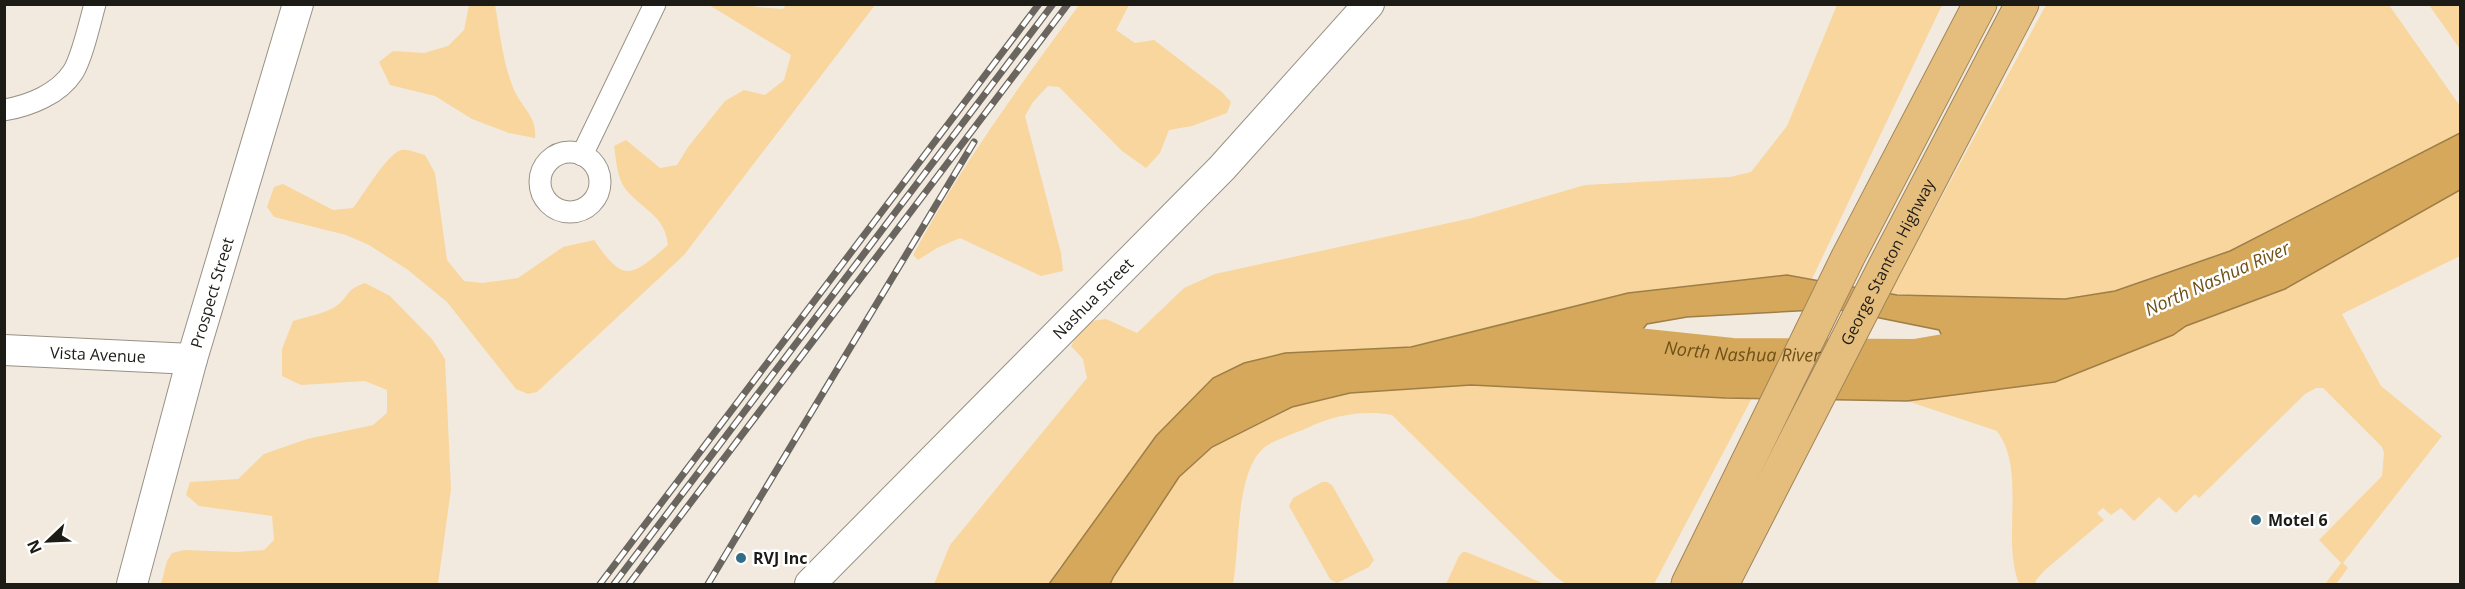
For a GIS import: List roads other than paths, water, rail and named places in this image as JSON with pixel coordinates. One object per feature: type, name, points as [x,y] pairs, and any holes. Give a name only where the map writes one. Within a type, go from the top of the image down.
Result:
[{"type":"highway","points":[[1688,585],[1848,257],[1980,4]]},
{"type":"highway","name":"George Stanton Highway","points":[[1722,585],[2022,4]]},
{"type":"main road","name":"Prospect Street","points":[[132,585],[192,359],[298,4]]},
{"type":"main road","name":"Nashua Street","points":[[810,585],[1222,168],[1369,4]]},
{"type":"main road","name":"Vista Avenue","points":[[4,350],[192,359]]},
{"type":"street","points":[[4,110],[36,101],[60,88],[74,71],[96,4]]},
{"type":"street","points":[[582,155],[655,4]]},
{"type":"water","points":[[2460,133],[2460,190],[2285,289],[2186,326],[2173,335],[2055,382],[1907,401],[1725,398],[1471,385],[1350,393],[1292,407],[1212,447],[1179,477],[1110,584],[1049,584],[1156,436],[1213,378],[1244,363],[1285,353],[1411,347],[1628,293],[1787,275],[1897,295],[2065,299],[2115,291],[2230,251]],"holes":[[[1835,309],[1939,330],[1950,353],[1879,364],[1807,367],[1664,360],[1647,353],[1636,338],[1647,324],[1687,317]]]},
{"type":"waterway","name":"North Nashua River","points":[[1599,340],[1732,354],[1915,355],[1991,342]]},
{"type":"railway","points":[[600,584],[1039,4]]},
{"type":"railway","points":[[614,584],[1053,4]]},
{"type":"railway","points":[[629,584],[1068,4]]},
{"type":"railway","points":[[708,584],[974,142]]},
{"type":"place","name":"Motel 6","points":[[2256,520]]},
{"type":"place","name":"RVJ Inc","points":[[741,558]]}]
